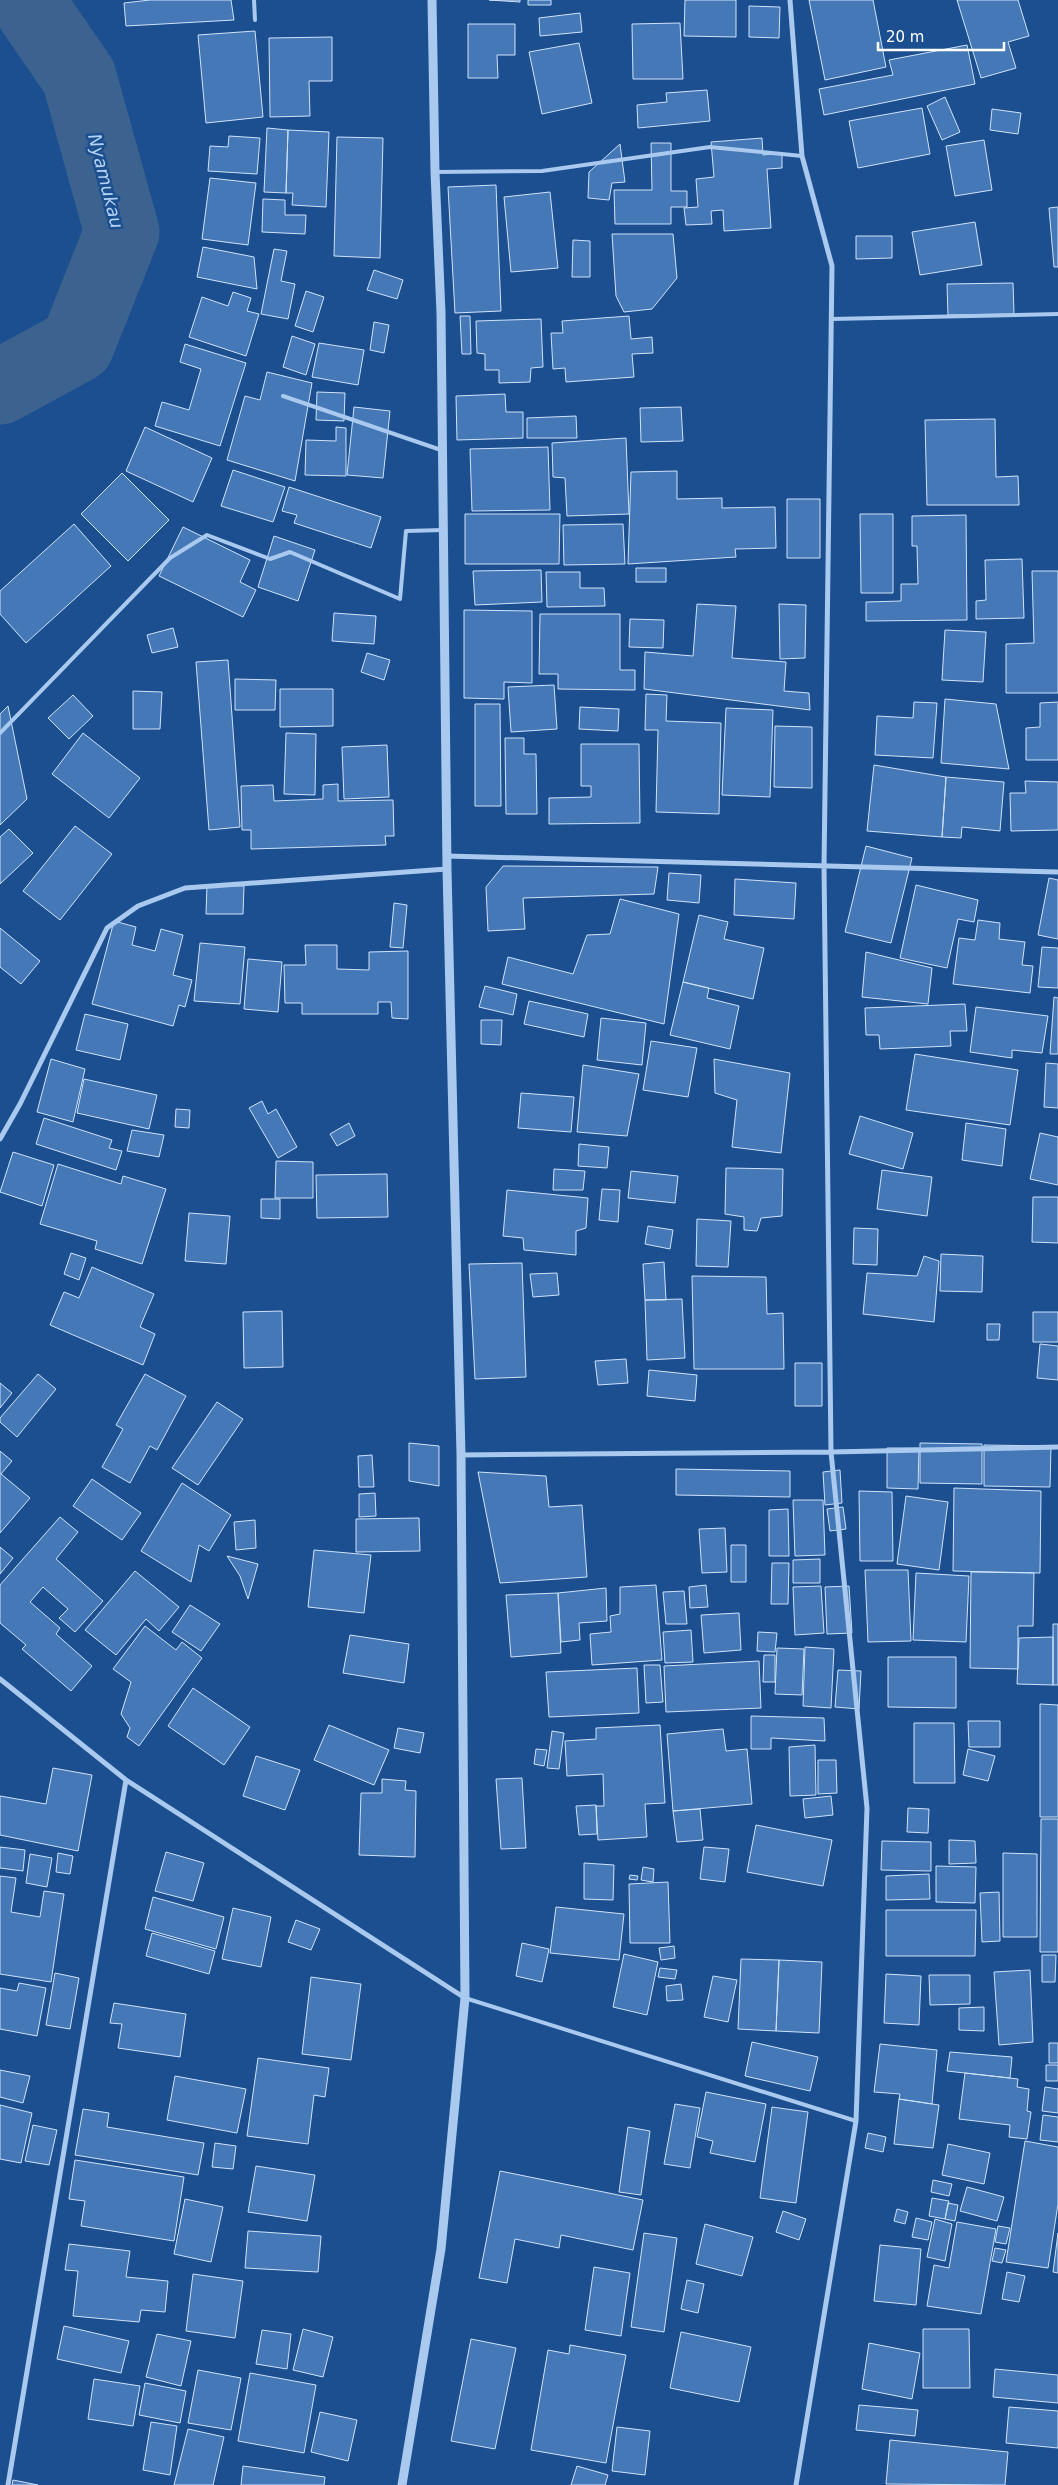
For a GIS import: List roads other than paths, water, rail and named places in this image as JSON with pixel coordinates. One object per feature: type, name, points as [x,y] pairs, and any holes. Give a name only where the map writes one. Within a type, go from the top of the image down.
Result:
[{"type":"street","points":[[402,2485],[441,2249],[465,1998],[461,1455],[447,869],[441,313],[435,172],[432,0]]},
{"type":"street","points":[[790,0],[802,156],[832,266],[824,868],[830,1452],[867,1808],[856,2121],[796,2485]]},
{"type":"street","points":[[447,856],[824,868],[1058,872]]},
{"type":"street","points":[[0,1139],[20,1104],[107,928],[138,906],[185,888],[447,869]]},
{"type":"street","points":[[461,1455],[830,1452],[1058,1447]]},
{"type":"street","points":[[0,1678],[126,1780],[465,1998]]},
{"type":"street","points":[[8,2485],[126,1780]]},
{"type":"lane","points":[[254,0],[255,20]]},
{"type":"lane","points":[[435,172],[542,171],[710,147],[802,156]]},
{"type":"lane","points":[[831,319],[1058,314]]},
{"type":"lane","points":[[283,396],[443,451]]},
{"type":"lane","points":[[0,733],[170,558],[207,535],[270,560],[290,552],[400,599],[406,531],[443,530]]},
{"type":"lane","points":[[465,1998],[856,2121]]},
{"type":"waterway","name":"Nyamukau","points":[[0,387],[77,345],[122,232],[79,77],[26,0]]}]
